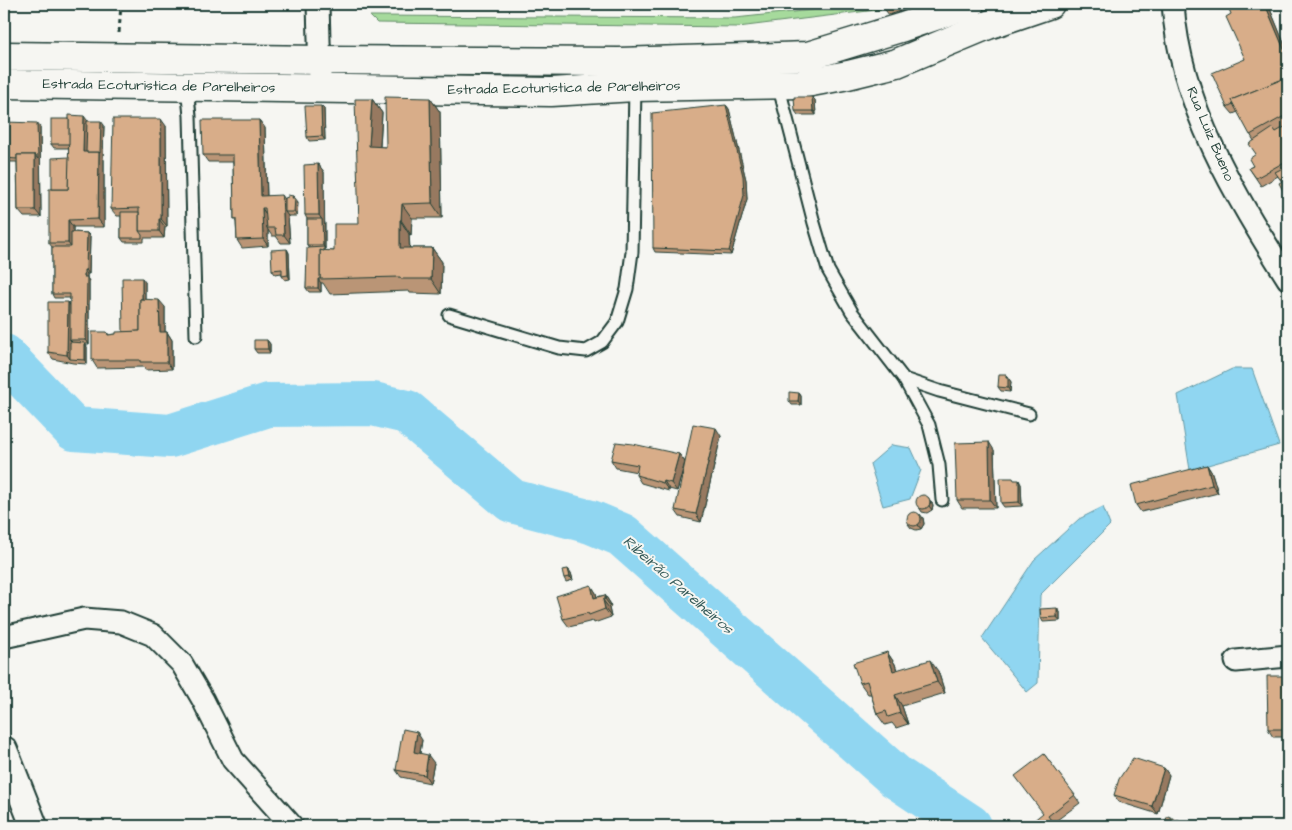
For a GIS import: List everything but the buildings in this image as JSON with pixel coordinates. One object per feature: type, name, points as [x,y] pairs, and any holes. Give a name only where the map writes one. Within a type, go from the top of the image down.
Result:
[{"type":"main road","name":"Estrada Ecoturistica de Parelheiros","points":[[4,56],[619,62],[808,56],[970,4]]},
{"type":"main road","name":"Estrada Ecoturistica de Parelheiros","points":[[4,84],[551,92],[635,86],[801,84],[897,63],[984,14],[1050,4]]},
{"type":"street","points":[[318,4],[320,88]]},
{"type":"street","name":"Rua Luiz Bueno","points":[[1173,4],[1178,51],[1187,82],[1205,128],[1222,167],[1256,228],[1288,279]]},
{"type":"street","points":[[4,637],[84,619],[122,622],[153,636],[182,664],[203,700],[233,760],[292,826]]},
{"type":"street","points":[[1236,661],[1288,656]]},
{"type":"street","points":[[4,750],[34,826]]},
{"type":"lane","points":[[778,84],[828,270],[852,312],[904,379],[929,425],[940,465],[942,500]]},
{"type":"lane","points":[[187,86],[190,116],[196,336]]},
{"type":"lane","points":[[449,315],[559,348],[586,351],[602,342],[616,322],[627,289],[632,252],[635,86]]},
{"type":"lane","points":[[904,379],[939,391],[1029,414]]},
{"type":"green space","points":[[839,4],[881,4],[884,9],[738,27],[377,23],[370,16],[735,18],[812,10]]},
{"type":"water","points":[[1232,369],[1252,369],[1279,445],[1190,470],[1178,395]]},
{"type":"water","points":[[892,445],[911,448],[921,470],[910,499],[883,506],[870,464]]},
{"type":"water","points":[[1103,507],[1110,525],[1040,595],[1038,683],[1027,692],[982,638],[1034,560],[1079,519]]},
{"type":"waterway","name":"Ribeirão Parelheiros","points":[[4,356],[74,429],[170,436],[268,405],[373,404],[407,412],[512,501],[591,522],[622,535],[896,777],[970,826]]}]
